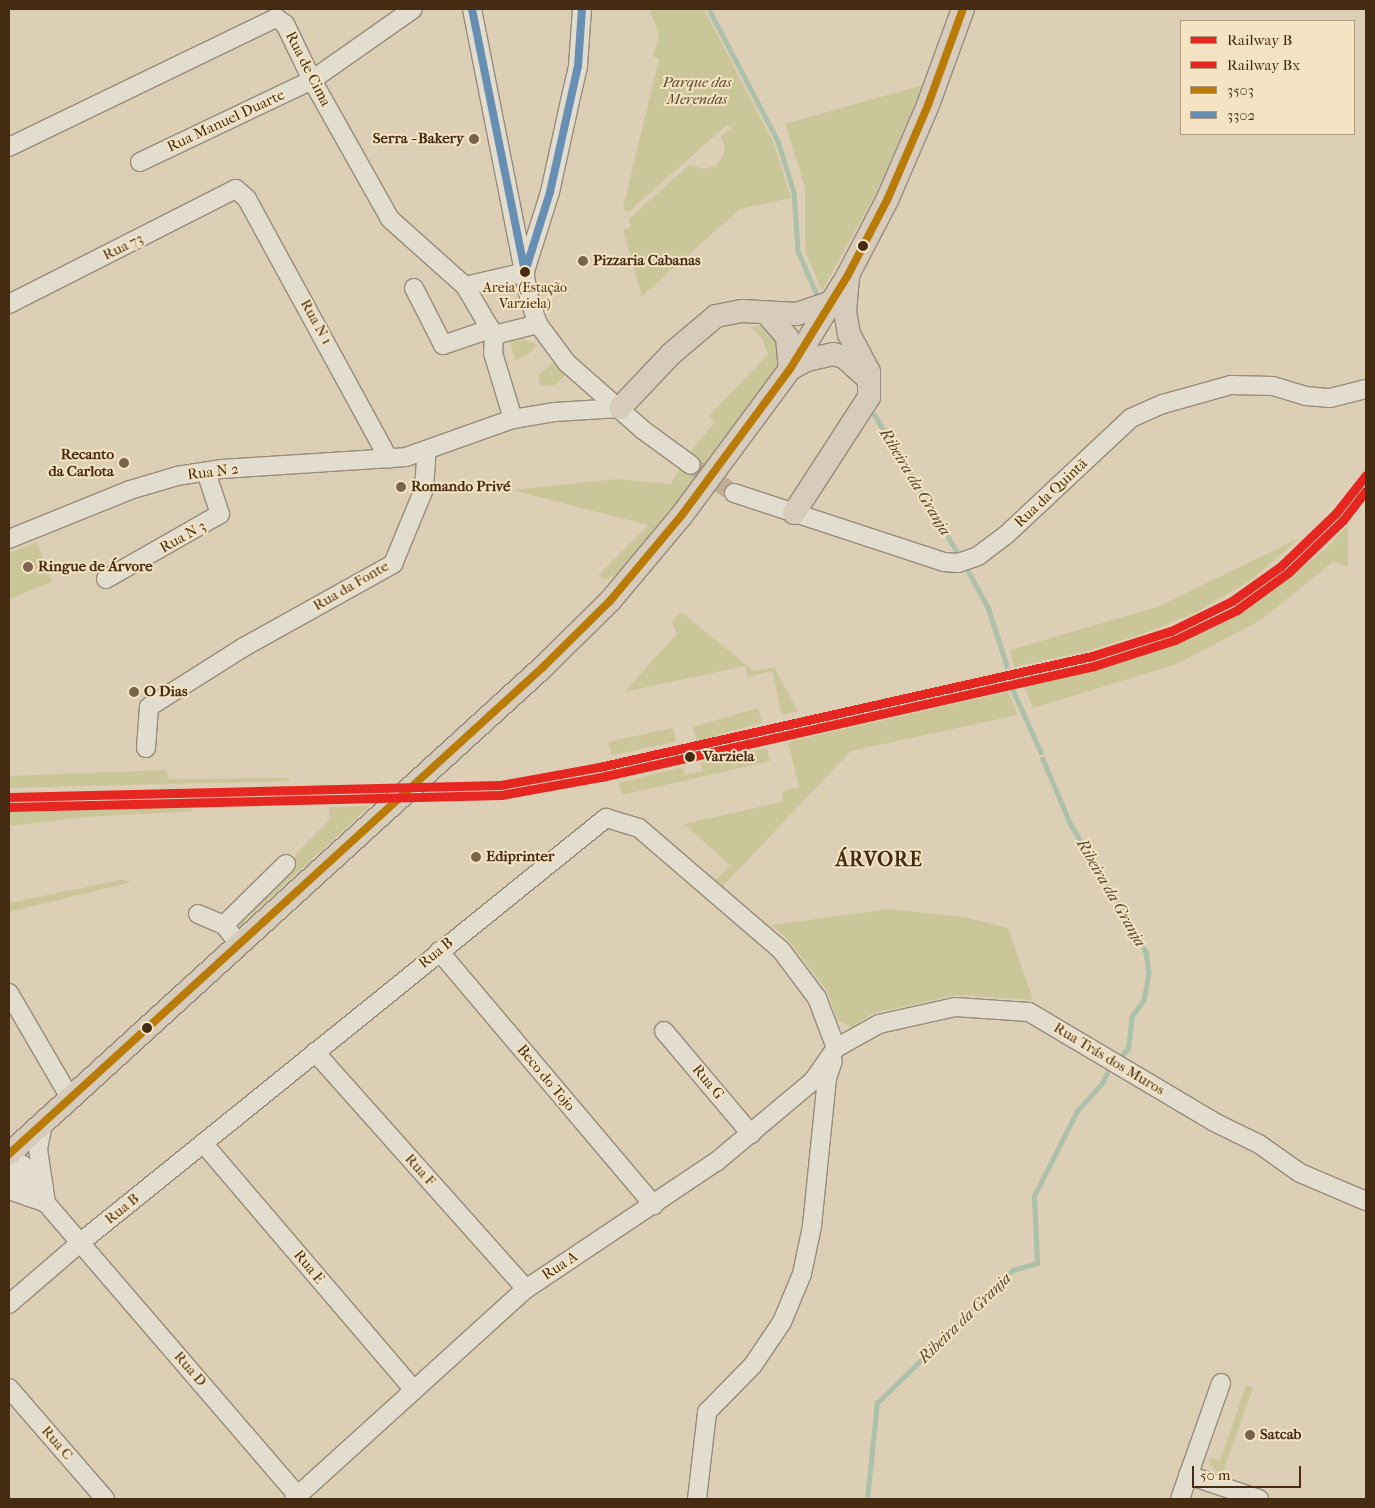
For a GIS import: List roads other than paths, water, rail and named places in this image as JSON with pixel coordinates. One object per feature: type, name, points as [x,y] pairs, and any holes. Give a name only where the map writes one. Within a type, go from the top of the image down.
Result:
[{"type":"main road","points":[[9,1156],[70,1098],[391,806],[610,601],[682,515],[790,369],[848,275],[888,198],[928,105],[964,9]]},
{"type":"main road","points":[[794,513],[863,408],[870,382],[866,364],[849,334],[845,312],[848,275]]},
{"type":"main road","points":[[620,408],[671,354],[716,316],[742,311],[768,315],[797,314],[829,303]]},
{"type":"main road","points":[[768,315],[787,337],[790,369]]},
{"type":"main road","points":[[790,369],[807,360],[834,354],[844,357],[870,382]]},
{"type":"street","name":"Rua Manuel Duarte","points":[[140,162],[312,80],[413,9]]},
{"type":"street","points":[[463,9],[473,16],[524,272],[538,324],[567,362],[643,430],[691,465]]},
{"type":"street","points":[[524,272],[550,192],[578,66],[582,9]]},
{"type":"street","name":"Rua de Cima","points":[[9,147],[282,16],[312,80],[390,219],[465,286],[492,332],[493,353],[513,419]]},
{"type":"street","name":"Rua 73","points":[[9,304],[236,189]]},
{"type":"street","name":"Rua N 1","points":[[236,189],[247,199],[389,459]]},
{"type":"street","points":[[465,286],[524,272]]},
{"type":"street","points":[[414,288],[444,345],[492,332],[538,324]]},
{"type":"street","name":"Rua da Quintã","points":[[734,493],[944,562],[958,563],[978,556],[1006,535],[1131,418],[1162,404],[1231,385],[1273,386],[1306,396],[1330,398],[1366,389]]},
{"type":"street","points":[[427,450],[513,419],[555,412],[620,408]]},
{"type":"street","name":"Rua N 2","points":[[9,539],[130,490],[206,472],[389,459],[427,450]]},
{"type":"street","name":"Rua da Fonte","points":[[146,748],[149,707],[244,647],[393,564],[424,489],[427,450]]},
{"type":"street","name":"Rua N 3","points":[[106,580],[220,514],[206,472]]},
{"type":"street","name":"Rua B","points":[[9,1304],[81,1242],[606,818],[639,828],[781,950],[817,998],[836,1048]]},
{"type":"street","points":[[224,925],[286,864]]},
{"type":"street","points":[[198,914],[224,925],[239,944]]},
{"type":"street","name":"Beco do Tojo","points":[[439,951],[654,1205]]},
{"type":"street","points":[[9,994],[70,1098]]},
{"type":"street","name":"Rua Trás dos Muros","points":[[836,1048],[878,1024],[955,1007],[1029,1012],[1214,1122],[1259,1144],[1300,1173],[1366,1201]]},
{"type":"street","name":"Rua G","points":[[664,1030],[751,1134]]},
{"type":"street","points":[[697,1499],[707,1412],[753,1365],[778,1330],[802,1274],[812,1226],[827,1078],[836,1048]]},
{"type":"street","name":"Rua A","points":[[296,1498],[526,1288],[654,1205],[751,1134],[813,1081],[836,1048]]},
{"type":"street","name":"Rua F","points":[[315,1052],[526,1288]]},
{"type":"street","points":[[9,1190],[29,1197],[45,1195],[38,1149],[43,1123]]},
{"type":"street","name":"Rua E","points":[[203,1143],[414,1390]]},
{"type":"street","name":"Rua D","points":[[9,1156],[23,1165],[81,1242],[296,1498]]},
{"type":"street","points":[[9,1162],[13,1175],[29,1197]]},
{"type":"street","points":[[1180,1499],[1221,1383]]},
{"type":"street","name":"Rua C","points":[[9,1388],[105,1499]]},
{"type":"street","points":[[1188,1475],[1259,1499]]},
{"type":"waterway","name":"Ribeira da Granja","points":[[709,9],[778,141],[794,192],[798,251],[817,295]]},
{"type":"waterway","name":"Ribeira da Granja","points":[[874,414],[956,550]]},
{"type":"waterway","name":"Ribeira da Granja","points":[[967,569],[988,607],[1007,666]]},
{"type":"waterway","name":"Ribeira da Granja","points":[[1013,690],[1041,752]]},
{"type":"waterway","name":"Ribeira da Granja","points":[[1043,759],[1070,823],[1146,952],[1149,973],[1144,1000],[1132,1017],[1129,1048],[1121,1057]]},
{"type":"waterway","name":"Ribeira da Granja","points":[[867,1499],[877,1403],[1013,1270],[1037,1263],[1034,1196],[1077,1111],[1102,1083],[1109,1069]]},
{"type":"tunnel","points":[[691,465],[734,493]]},
{"type":"rail line","name":"B","points":[[9,797],[500,785],[599,767],[1092,656],[1171,631],[1232,601],[1281,566],[1336,513],[1366,475]]},
{"type":"rail line","name":"Bx","points":[[9,807],[501,795],[601,777],[1094,666],[1175,640],[1237,610],[1288,573],[1343,520],[1366,491]]},
{"type":"place","name":"Serra - Bakery","points":[[474,139]]},
{"type":"place","name":"Pizzaria Cabanas","points":[[583,261]]},
{"type":"place","name":"Areia (Estação Varziela)","points":[[525,272]]},
{"type":"place","name":"Recanto da Carlota","points":[[124,463]]},
{"type":"place","name":"Romando Privé","points":[[401,487]]},
{"type":"place","name":"Ringue de Árvore","points":[[28,567]]},
{"type":"place","name":"O Dias","points":[[134,692]]},
{"type":"place","name":"Varziela","points":[[690,757]]},
{"type":"place","name":"Ediprinter","points":[[476,857]]},
{"type":"place","name":"Satcab","points":[[1250,1435]]},
{"type":"district","name":"ÁRVORE","points":[[879,859]]},
{"type":"park label","name":"Parque das Merendas","points":[[697,90]]}]
